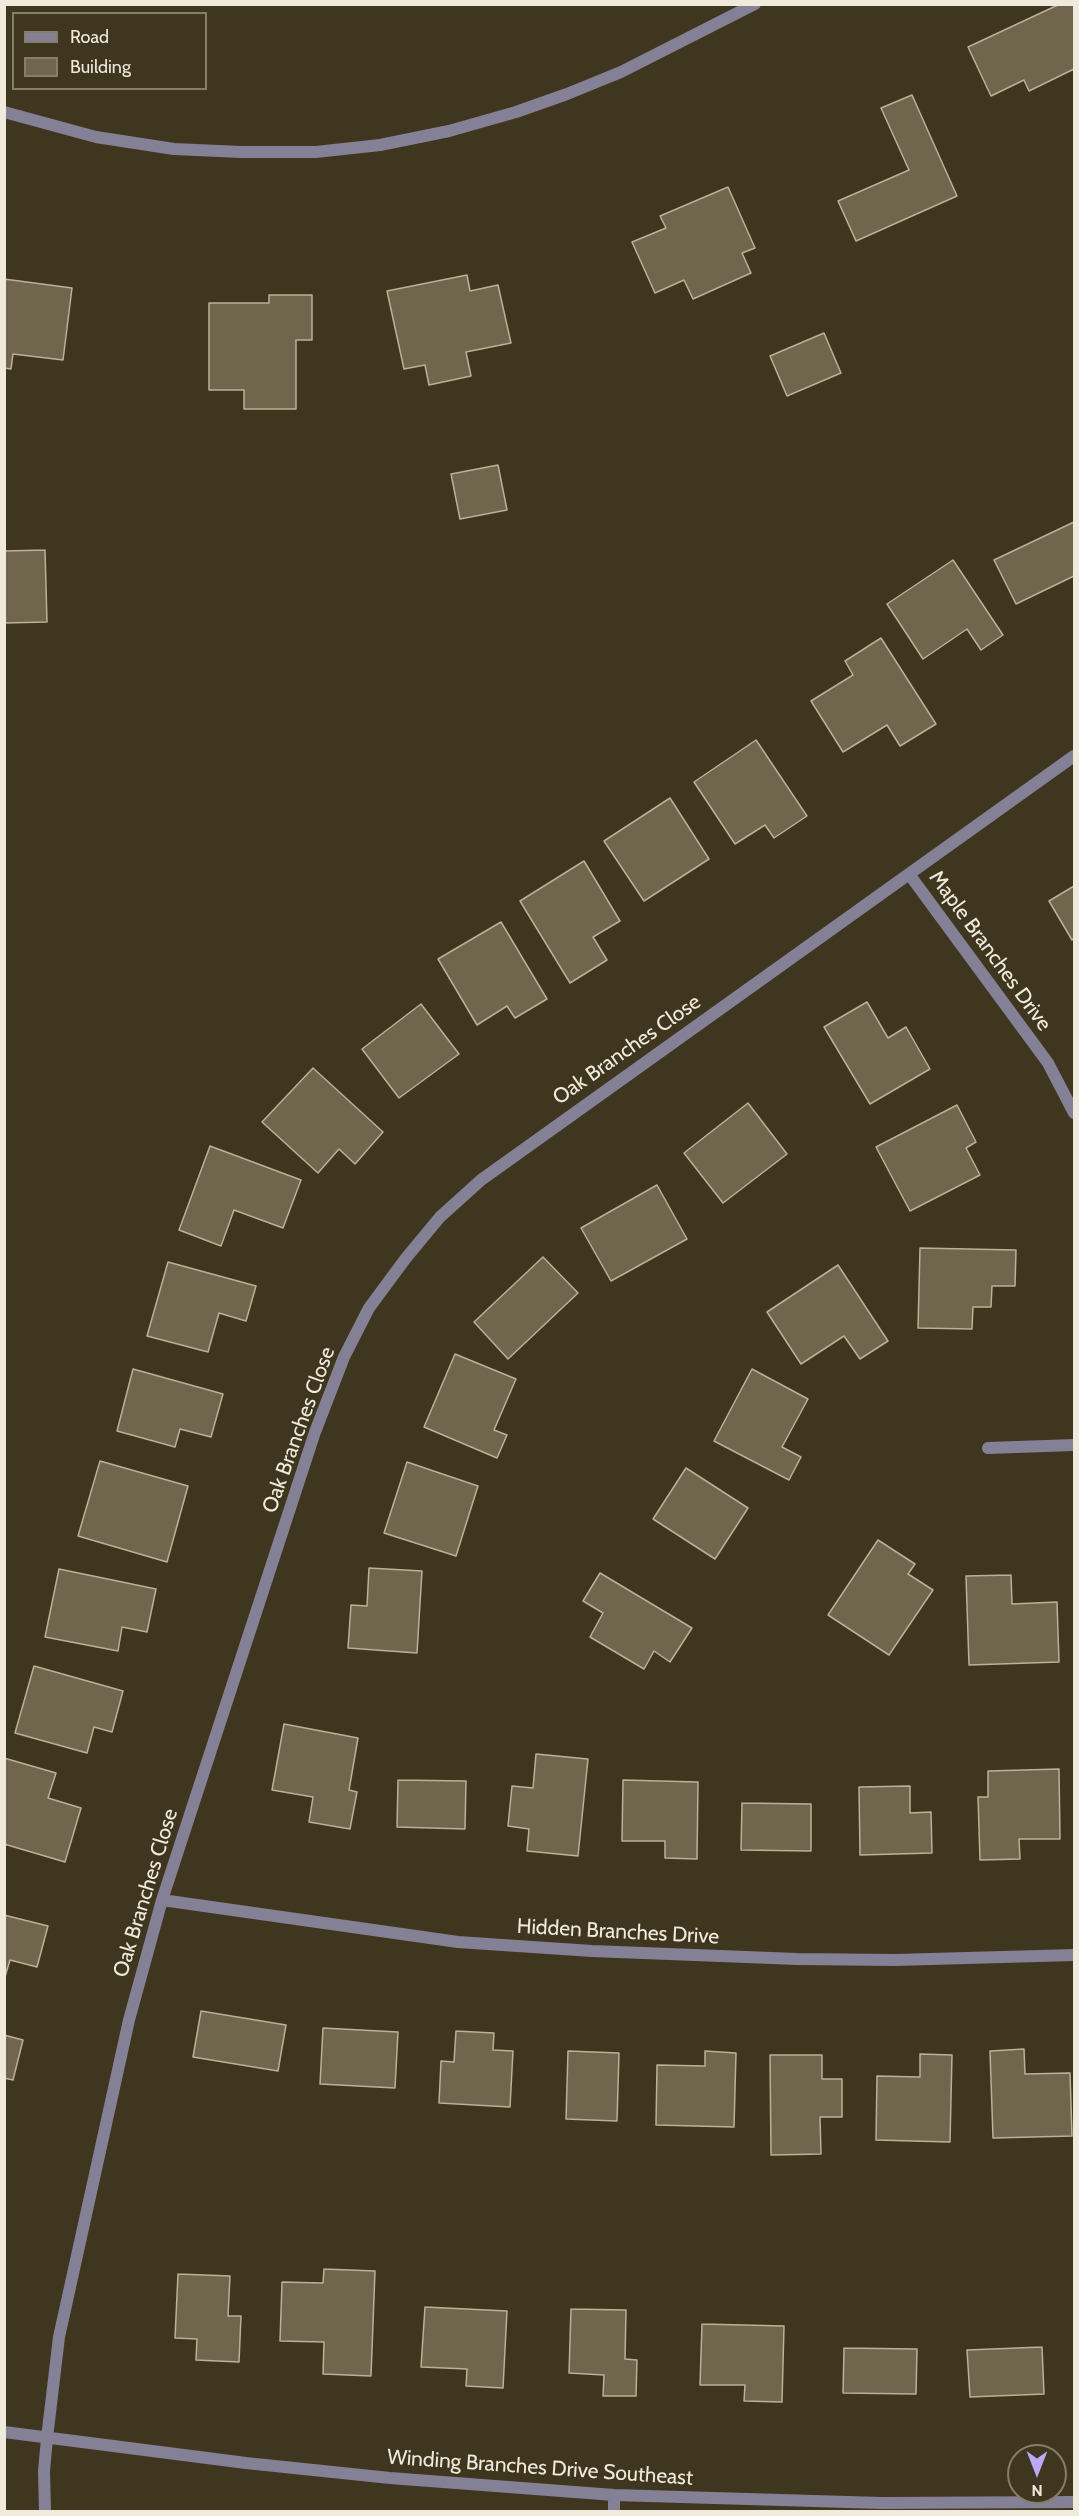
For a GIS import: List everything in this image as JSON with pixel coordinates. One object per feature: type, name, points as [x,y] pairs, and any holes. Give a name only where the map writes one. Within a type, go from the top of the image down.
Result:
[{"type":"street","points":[[4,112],[96,137],[174,149],[316,152],[380,145],[449,131],[516,112],[567,94],[621,72],[755,4]]},
{"type":"street","name":"Oak Branches Close","points":[[45,2511],[44,2471],[59,2337],[129,2020],[162,1900],[315,1432],[344,1357],[369,1308],[440,1217],[481,1180],[1074,756]]},
{"type":"street","name":"Maple Branches Drive","points":[[909,874],[1048,1063],[1074,1113]]},
{"type":"street","points":[[988,1448],[1074,1445]]},
{"type":"street","name":"Hidden Branches Drive","points":[[162,1900],[458,1942],[592,1951],[895,1960],[1074,1955]]},
{"type":"street","name":"Winding Branches Drive Southeast","points":[[4,2432],[379,2477],[614,2495],[881,2504],[1074,2502]]},
{"type":"street","points":[[614,2495],[615,2511]]},
{"type":"building","points":[[1060,4],[1074,4],[1074,69],[1029,91],[1024,80],[991,96],[968,47]]},
{"type":"building","points":[[912,95],[957,196],[856,241],[838,201],[909,170],[881,108]]},
{"type":"building","points":[[728,187],[755,248],[742,253],[751,273],[693,299],[684,280],[655,293],[632,242],[666,228],[660,216]]},
{"type":"building","points":[[467,275],[470,291],[498,285],[511,343],[466,352],[471,376],[429,385],[425,365],[404,369],[387,291]]},
{"type":"building","points":[[4,279],[72,288],[63,360],[13,354],[11,369],[4,368]]},
{"type":"building","points":[[269,295],[312,295],[312,340],[296,340],[296,409],[244,409],[244,390],[209,390],[209,303],[269,303]]},
{"type":"building","points":[[824,333],[841,373],[787,396],[770,356]]},
{"type":"building","points":[[498,465],[507,510],[460,519],[451,474]]},
{"type":"building","points":[[1074,522],[1074,576],[1016,604],[994,560]]},
{"type":"building","points":[[45,550],[47,622],[4,623],[4,551]]},
{"type":"building","points":[[953,560],[1003,635],[981,650],[967,629],[923,659],[887,604]]},
{"type":"building","points":[[881,638],[936,724],[900,746],[887,725],[843,752],[811,701],[853,675],[845,661]]},
{"type":"building","points":[[756,740],[807,816],[774,838],[765,825],[735,844],[694,782]]},
{"type":"building","points":[[670,798],[709,859],[644,901],[604,841]]},
{"type":"building","points":[[584,861],[620,921],[593,937],[607,960],[570,983],[520,901]]},
{"type":"building","points":[[1074,886],[1074,938],[1072,940],[1049,901]]},
{"type":"building","points":[[501,922],[547,999],[515,1018],[507,1006],[477,1025],[438,959]]},
{"type":"building","points":[[867,1002],[888,1038],[906,1027],[930,1069],[870,1104],[824,1027]]},
{"type":"building","points":[[421,1004],[459,1054],[399,1098],[362,1049]]},
{"type":"building","points":[[313,1068],[383,1132],[355,1164],[339,1149],[318,1173],[262,1122]]},
{"type":"building","points":[[748,1103],[787,1154],[723,1203],[684,1153]]},
{"type":"building","points":[[957,1105],[976,1142],[966,1148],[980,1175],[910,1211],[876,1147]]},
{"type":"building","points":[[210,1146],[301,1180],[283,1228],[234,1210],[221,1246],[179,1230]]},
{"type":"building","points":[[657,1185],[687,1239],[611,1281],[581,1228]]},
{"type":"building","points":[[920,1248],[1016,1250],[1015,1286],[992,1286],[991,1307],[973,1307],[972,1329],[918,1328]]},
{"type":"building","points":[[543,1257],[578,1293],[508,1359],[474,1322]]},
{"type":"building","points":[[168,1262],[256,1286],[246,1321],[219,1313],[208,1352],[147,1336]]},
{"type":"building","points":[[838,1265],[888,1341],[860,1359],[844,1336],[801,1364],[767,1312]]},
{"type":"building","points":[[455,1354],[516,1379],[494,1430],[507,1435],[497,1458],[424,1427]]},
{"type":"building","points":[[133,1369],[223,1394],[211,1437],[180,1429],[175,1447],[117,1431]]},
{"type":"building","points":[[752,1369],[808,1399],[782,1447],[801,1457],[789,1480],[714,1441]]},
{"type":"building","points":[[100,1461],[188,1486],[167,1562],[78,1536]]},
{"type":"building","points":[[407,1462],[478,1486],[456,1556],[384,1533]]},
{"type":"building","points":[[686,1468],[748,1508],[715,1559],[653,1519]]},
{"type":"building","points":[[878,1540],[915,1564],[908,1574],[933,1590],[889,1655],[828,1615]]},
{"type":"building","points":[[369,1568],[422,1571],[417,1653],[348,1648],[351,1605],[367,1606]]},
{"type":"building","points":[[59,1569],[156,1589],[147,1632],[122,1627],[118,1651],[45,1637]]},
{"type":"building","points":[[600,1573],[692,1628],[670,1662],[654,1651],[644,1669],[590,1637],[603,1613],[583,1601]]},
{"type":"building","points":[[1011,1575],[1012,1604],[1057,1602],[1059,1662],[969,1665],[966,1576]]},
{"type":"building","points":[[34,1666],[123,1691],[112,1732],[94,1727],[87,1753],[15,1733]]},
{"type":"building","points":[[284,1724],[358,1738],[349,1790],[357,1792],[350,1829],[309,1822],[313,1797],[272,1790]]},
{"type":"building","points":[[536,1754],[588,1759],[578,1856],[527,1851],[529,1829],[508,1826],[512,1786],[533,1788]]},
{"type":"building","points":[[4,1758],[56,1773],[48,1798],[81,1808],[65,1862],[4,1844]]},
{"type":"building","points":[[1059,1769],[1060,1839],[1019,1839],[1020,1859],[980,1860],[978,1797],[988,1797],[988,1771]]},
{"type":"building","points":[[398,1780],[466,1781],[465,1829],[397,1827]]},
{"type":"building","points":[[623,1780],[698,1782],[697,1859],[665,1858],[665,1841],[622,1841]]},
{"type":"building","points":[[910,1786],[910,1813],[931,1812],[932,1853],[860,1855],[859,1787]]},
{"type":"building","points":[[742,1803],[811,1804],[811,1851],[741,1850]]},
{"type":"building","points":[[4,1915],[48,1926],[37,1967],[10,1960],[4,1980]]},
{"type":"building","points":[[201,2011],[286,2025],[278,2071],[193,2057]]},
{"type":"building","points":[[323,2028],[398,2032],[395,2088],[320,2084]]},
{"type":"building","points":[[456,2031],[494,2033],[493,2050],[513,2051],[510,2107],[439,2103],[441,2061],[454,2062]]},
{"type":"building","points":[[4,2035],[23,2040],[13,2080],[4,2078]]},
{"type":"building","points":[[1024,2049],[1025,2074],[1070,2073],[1072,2136],[993,2138],[990,2051]]},
{"type":"building","points":[[568,2051],[619,2053],[617,2121],[566,2119]]},
{"type":"building","points":[[705,2051],[736,2053],[734,2127],[656,2125],[657,2065],[705,2066]]},
{"type":"building","points":[[920,2054],[952,2055],[950,2142],[876,2140],[877,2076],[920,2077]]},
{"type":"building","points":[[770,2055],[822,2055],[822,2079],[842,2079],[842,2117],[820,2117],[821,2154],[771,2155]]},
{"type":"building","points":[[324,2269],[375,2271],[371,2376],[323,2374],[324,2342],[280,2341],[282,2282],[323,2283]]},
{"type":"building","points":[[178,2274],[230,2276],[228,2316],[241,2316],[239,2362],[196,2360],[197,2339],[175,2338]]},
{"type":"building","points":[[425,2307],[507,2311],[503,2388],[466,2386],[467,2369],[421,2367]]},
{"type":"building","points":[[571,2309],[626,2310],[625,2359],[637,2360],[636,2396],[603,2396],[604,2375],[569,2373]]},
{"type":"building","points":[[702,2324],[784,2326],[782,2402],[744,2401],[745,2385],[700,2385]]},
{"type":"building","points":[[1042,2347],[1044,2394],[970,2397],[967,2350]]},
{"type":"building","points":[[844,2348],[917,2349],[916,2394],[843,2393]]}]
